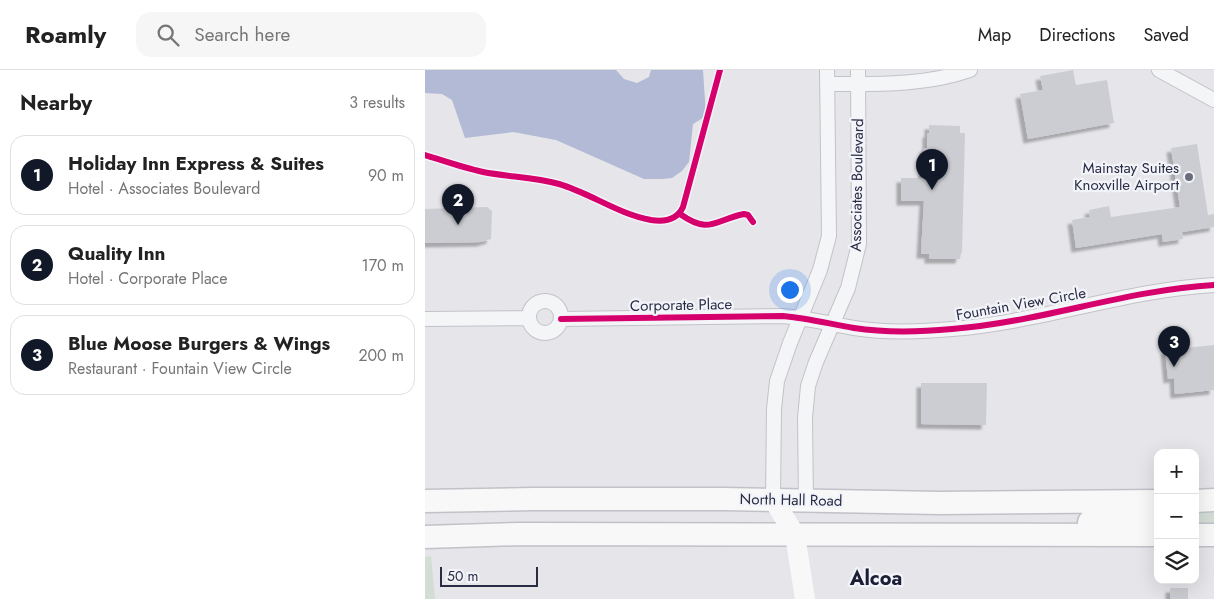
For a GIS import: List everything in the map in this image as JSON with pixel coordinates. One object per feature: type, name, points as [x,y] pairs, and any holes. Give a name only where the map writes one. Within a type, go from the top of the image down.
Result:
[{"type":"main road","name":"North Hall Road","points":[[425,501],[773,499],[940,503],[1154,501]]},
{"type":"main road","points":[[773,499],[795,535],[805,599]]},
{"type":"main road","points":[[795,535],[807,501]]},
{"type":"main road","points":[[795,535],[809,525],[826,522],[1067,522],[1136,518],[1154,514]]},
{"type":"main road","points":[[425,537],[520,534],[1154,535]]},
{"type":"main road","points":[[1199,535],[1214,535]]},
{"type":"street","name":"Associates Boulevard","points":[[773,499],[774,409],[777,381],[784,358],[820,270],[829,236],[827,70]]},
{"type":"street","points":[[827,84],[858,77],[933,79],[969,70]]},
{"type":"street","points":[[1159,70],[1214,100]]},
{"type":"street","name":"Associates Boulevard","points":[[807,501],[805,418],[809,386],[816,362],[848,288],[859,244],[858,77]]},
{"type":"street","name":"Fountain View Circle","points":[[801,318],[855,328],[887,330],[952,329],[1000,323],[1135,296],[1214,285]]},
{"type":"street","points":[[544,301],[550,302],[558,308],[561,319],[556,329],[547,333],[537,331],[529,318],[535,305],[544,301]]},
{"type":"street","name":"Corporate Place","points":[[561,319],[783,316],[801,318]]},
{"type":"street","points":[[425,319],[529,318]]},
{"type":"shaded area","points":[[1214,511],[1214,527],[1199,528],[1199,513]]},
{"type":"shaded area","points":[[431,556],[435,599],[425,599],[425,557]]},
{"type":"water","points":[[425,70],[616,70],[624,79],[637,83],[649,77],[651,70],[703,70],[706,116],[693,124],[689,162],[682,171],[672,178],[644,179],[556,140],[513,132],[465,138],[452,100],[442,94],[425,93]]},
{"type":"building","points":[[1073,70],[1076,85],[1107,80],[1114,123],[1028,139],[1020,94],[1043,90],[1040,76]]},
{"type":"building","points":[[929,125],[960,126],[960,133],[965,133],[962,253],[960,259],[929,259],[929,254],[921,254],[924,201],[901,201],[901,178],[923,178],[924,148],[927,148]]},
{"type":"building","name":"Mainstay Suites Knoxville Airport","points":[[1197,144],[1208,215],[1214,214],[1214,227],[1182,232],[1183,239],[1163,242],[1162,234],[1076,248],[1072,220],[1090,217],[1089,210],[1109,206],[1111,217],[1180,207],[1171,148]]},
{"type":"building","points":[[487,207],[492,211],[491,239],[481,242],[425,243],[425,209]]},
{"type":"building","points":[[1214,345],[1214,390],[1175,394],[1174,378],[1168,379],[1165,350]]},
{"type":"building","points":[[921,383],[987,383],[986,425],[921,424]]},
{"type":"building","points":[[1170,588],[1188,588],[1188,599],[1170,599]]},
{"type":"cycle path","points":[[425,155],[483,172],[559,184],[639,217],[656,221],[670,219],[677,215],[683,207],[720,70]]},
{"type":"cycle path","points":[[680,214],[698,224],[706,225],[744,214],[748,215],[753,222]]},
{"type":"cycle path","points":[[561,319],[783,316],[866,330],[928,331],[1018,320],[1148,293],[1214,285]]},
{"type":"place","name":"Mainstay Suites Knoxville Airport","points":[[1189,177]]},
{"type":"place","name":"Holiday Inn Express & Suites","points":[[932,190]]},
{"type":"place","name":"Quality Inn","points":[[458,225]]},
{"type":"place","name":"Blue Moose Burgers & Wings","points":[[1174,367]]},
{"type":"district","name":"Alcoa","points":[[876,578]]}]
